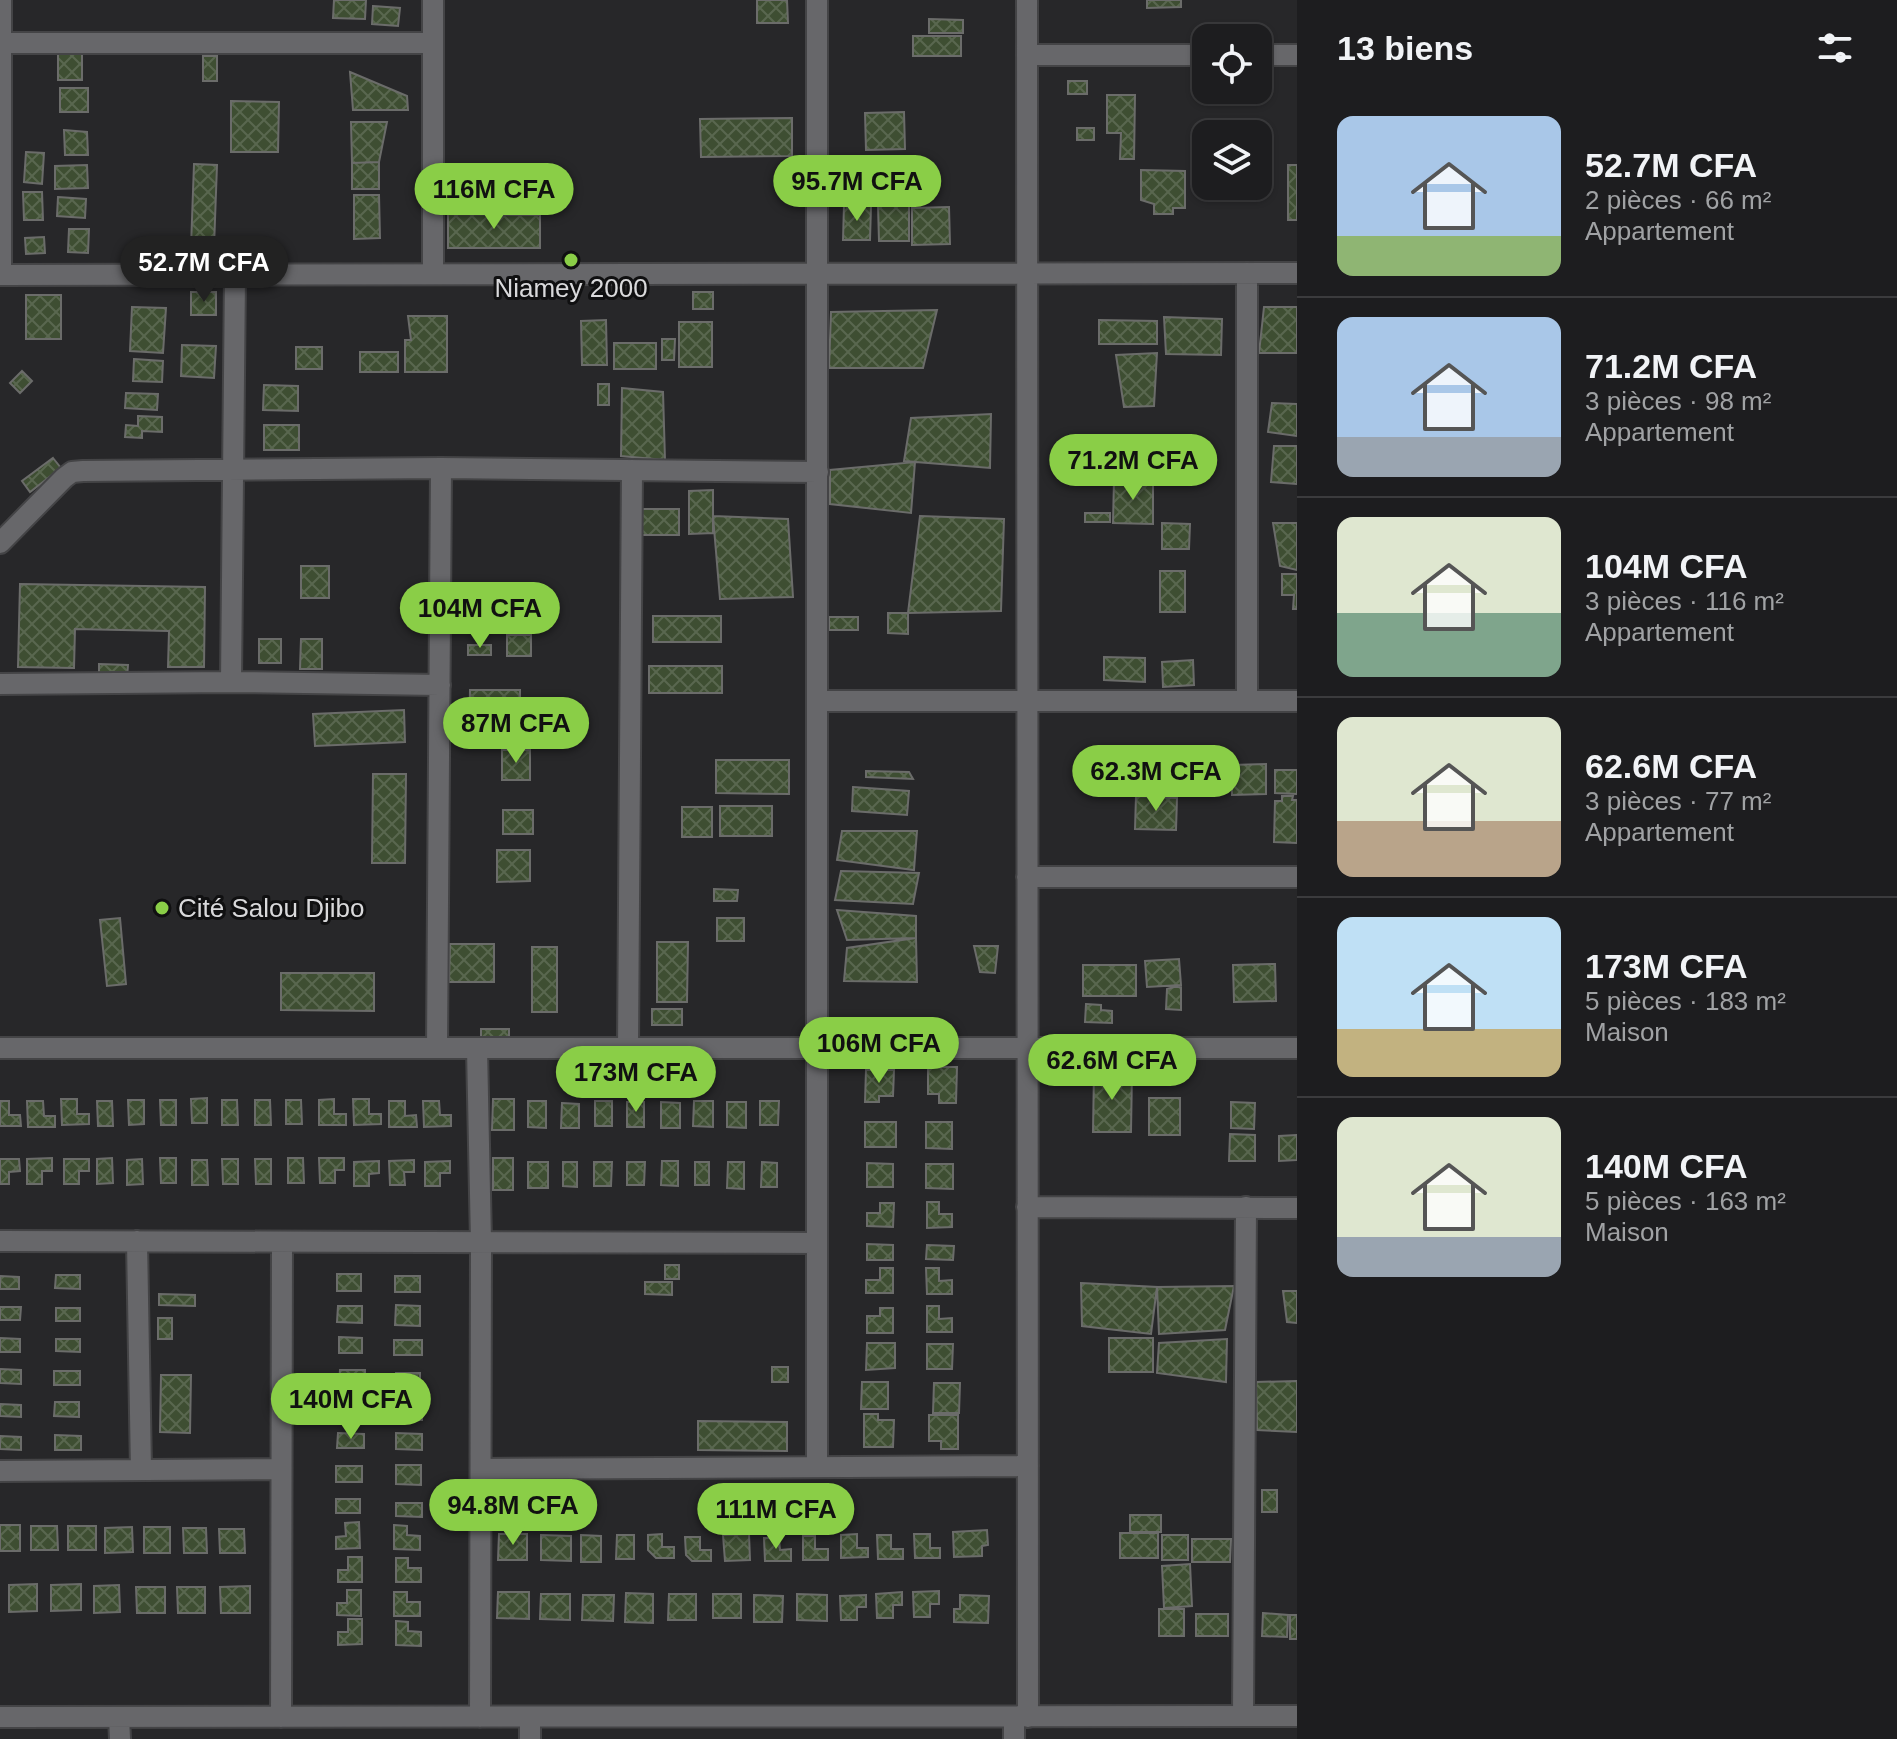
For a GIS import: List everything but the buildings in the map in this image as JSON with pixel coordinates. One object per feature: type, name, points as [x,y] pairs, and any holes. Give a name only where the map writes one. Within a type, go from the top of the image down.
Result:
[{"type":"street","points":[[1,0],[0,274],[1297,273]]},
{"type":"street","points":[[433,0],[433,273]]},
{"type":"street","points":[[817,0],[817,1467]]},
{"type":"street","points":[[1014,1739],[1021,1717],[1028,1466],[1027,0]]},
{"type":"street","points":[[1,43],[433,43]]},
{"type":"street","points":[[1027,55],[1192,55]]},
{"type":"street","points":[[1272,55],[1297,55]]},
{"type":"street","points":[[1247,273],[1247,701]]},
{"type":"street","points":[[231,682],[235,274]]},
{"type":"street","points":[[0,543],[72,472],[441,468],[818,472]]},
{"type":"street","points":[[437,1048],[441,468]]},
{"type":"street","points":[[628,1048],[632,470]]},
{"type":"street","points":[[0,684],[231,682],[440,685]]},
{"type":"street","points":[[818,701],[1297,701]]},
{"type":"street","points":[[1027,877],[1297,877]]},
{"type":"street","points":[[0,1048],[1297,1048]]},
{"type":"street","points":[[477,1048],[481,1242],[480,1717]]},
{"type":"street","points":[[1027,1207],[1297,1208]]},
{"type":"street","points":[[1243,1716],[1246,1207]]},
{"type":"street","points":[[0,1241],[817,1243]]},
{"type":"street","points":[[137,1241],[141,1470]]},
{"type":"street","points":[[281,1717],[282,1242]]},
{"type":"street","points":[[481,1469],[1028,1466]]},
{"type":"street","points":[[0,1471],[280,1469]]},
{"type":"street","points":[[0,1717],[1297,1716]]},
{"type":"street","points":[[119,1717],[120,1739]]},
{"type":"street","points":[[530,1717],[530,1739]]},
{"type":"place","name":"Niamey 2000","points":[[571,260]]},
{"type":"place","name":"Cité Salou Djibo","points":[[162,908]]}]
